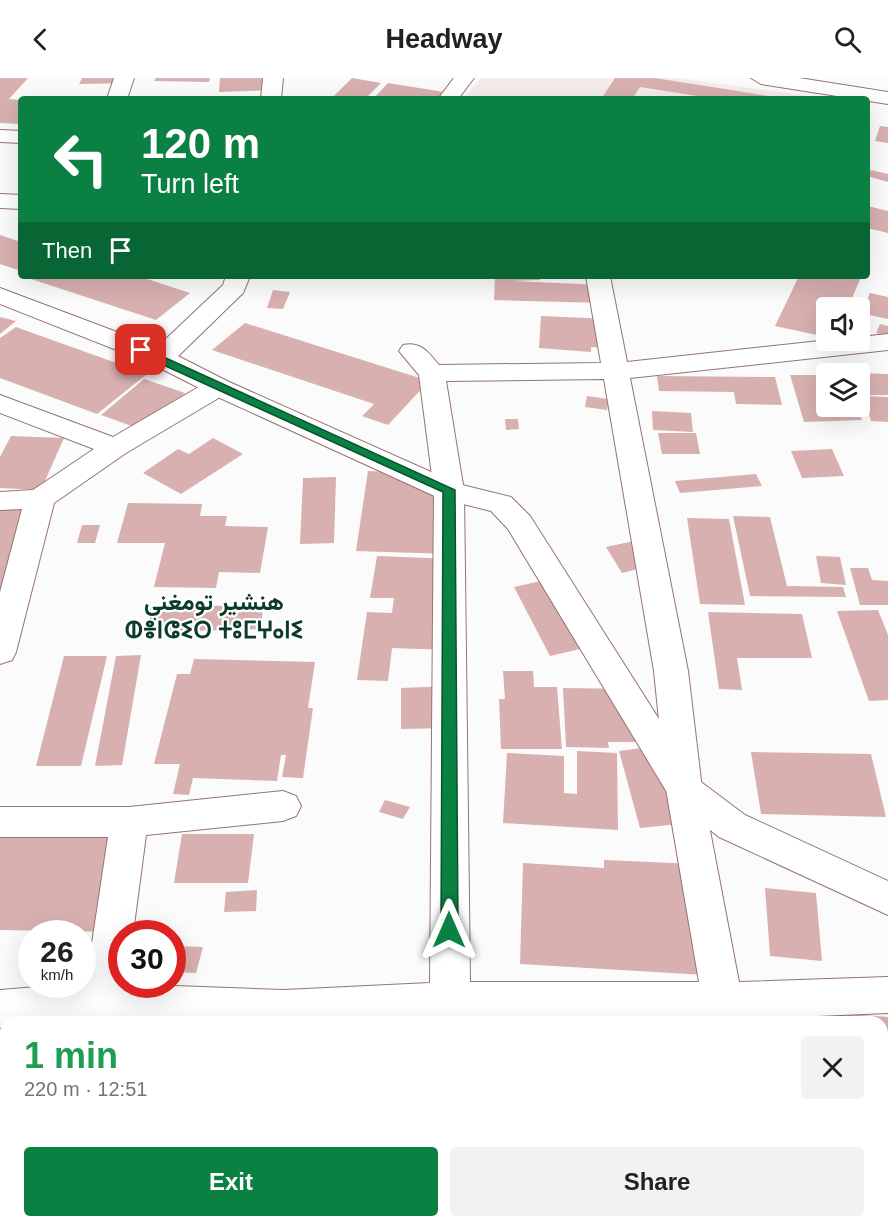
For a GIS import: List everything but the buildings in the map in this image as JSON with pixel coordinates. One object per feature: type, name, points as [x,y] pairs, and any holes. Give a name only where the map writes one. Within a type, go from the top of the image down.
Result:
[{"type":"street","points":[[118,96],[124,78]]},
{"type":"street","points":[[271,96],[273,78]]},
{"type":"street","points":[[450,96],[464,78]]},
{"type":"street","points":[[761,78],[867,90],[888,98]]},
{"type":"street","points":[[0,136],[18,137]]},
{"type":"street","points":[[0,201],[18,202]]},
{"type":"street","points":[[161,358],[234,288],[237,279]]},
{"type":"street","points":[[599,279],[671,671],[684,789],[724,1011]]},
{"type":"street","points":[[0,295],[161,358],[218,387],[449,490],[501,504],[519,523],[684,789],[732,826],[888,899]]},
{"type":"street","points":[[450,1011],[449,490],[422,362],[617,371],[888,342]]},
{"type":"street","points":[[0,501],[40,499],[116,447],[218,387]]},
{"type":"street","points":[[0,403],[46,423],[116,447]]},
{"type":"street","points":[[0,429],[46,423]]},
{"type":"street","points":[[1,646],[40,499]]},
{"type":"street","points":[[0,822],[129,822],[283,807]]},
{"type":"street","points":[[102,1011],[129,822]]},
{"type":"street","points":[[0,1009],[284,1015],[450,1011],[724,1011],[888,995]]},
{"type":"shaded area","points":[[481,78],[678,78],[808,96],[466,96]]},
{"type":"district","name":"هنشير تومغني ⵀⴻⵏⵛⵉⵔ ⵜⵓⵎⵖⴰⵏⵉ","points":[[214,615]]},
{"type":"route","points":[[141,350],[218,387],[449,490],[449,930]]}]
